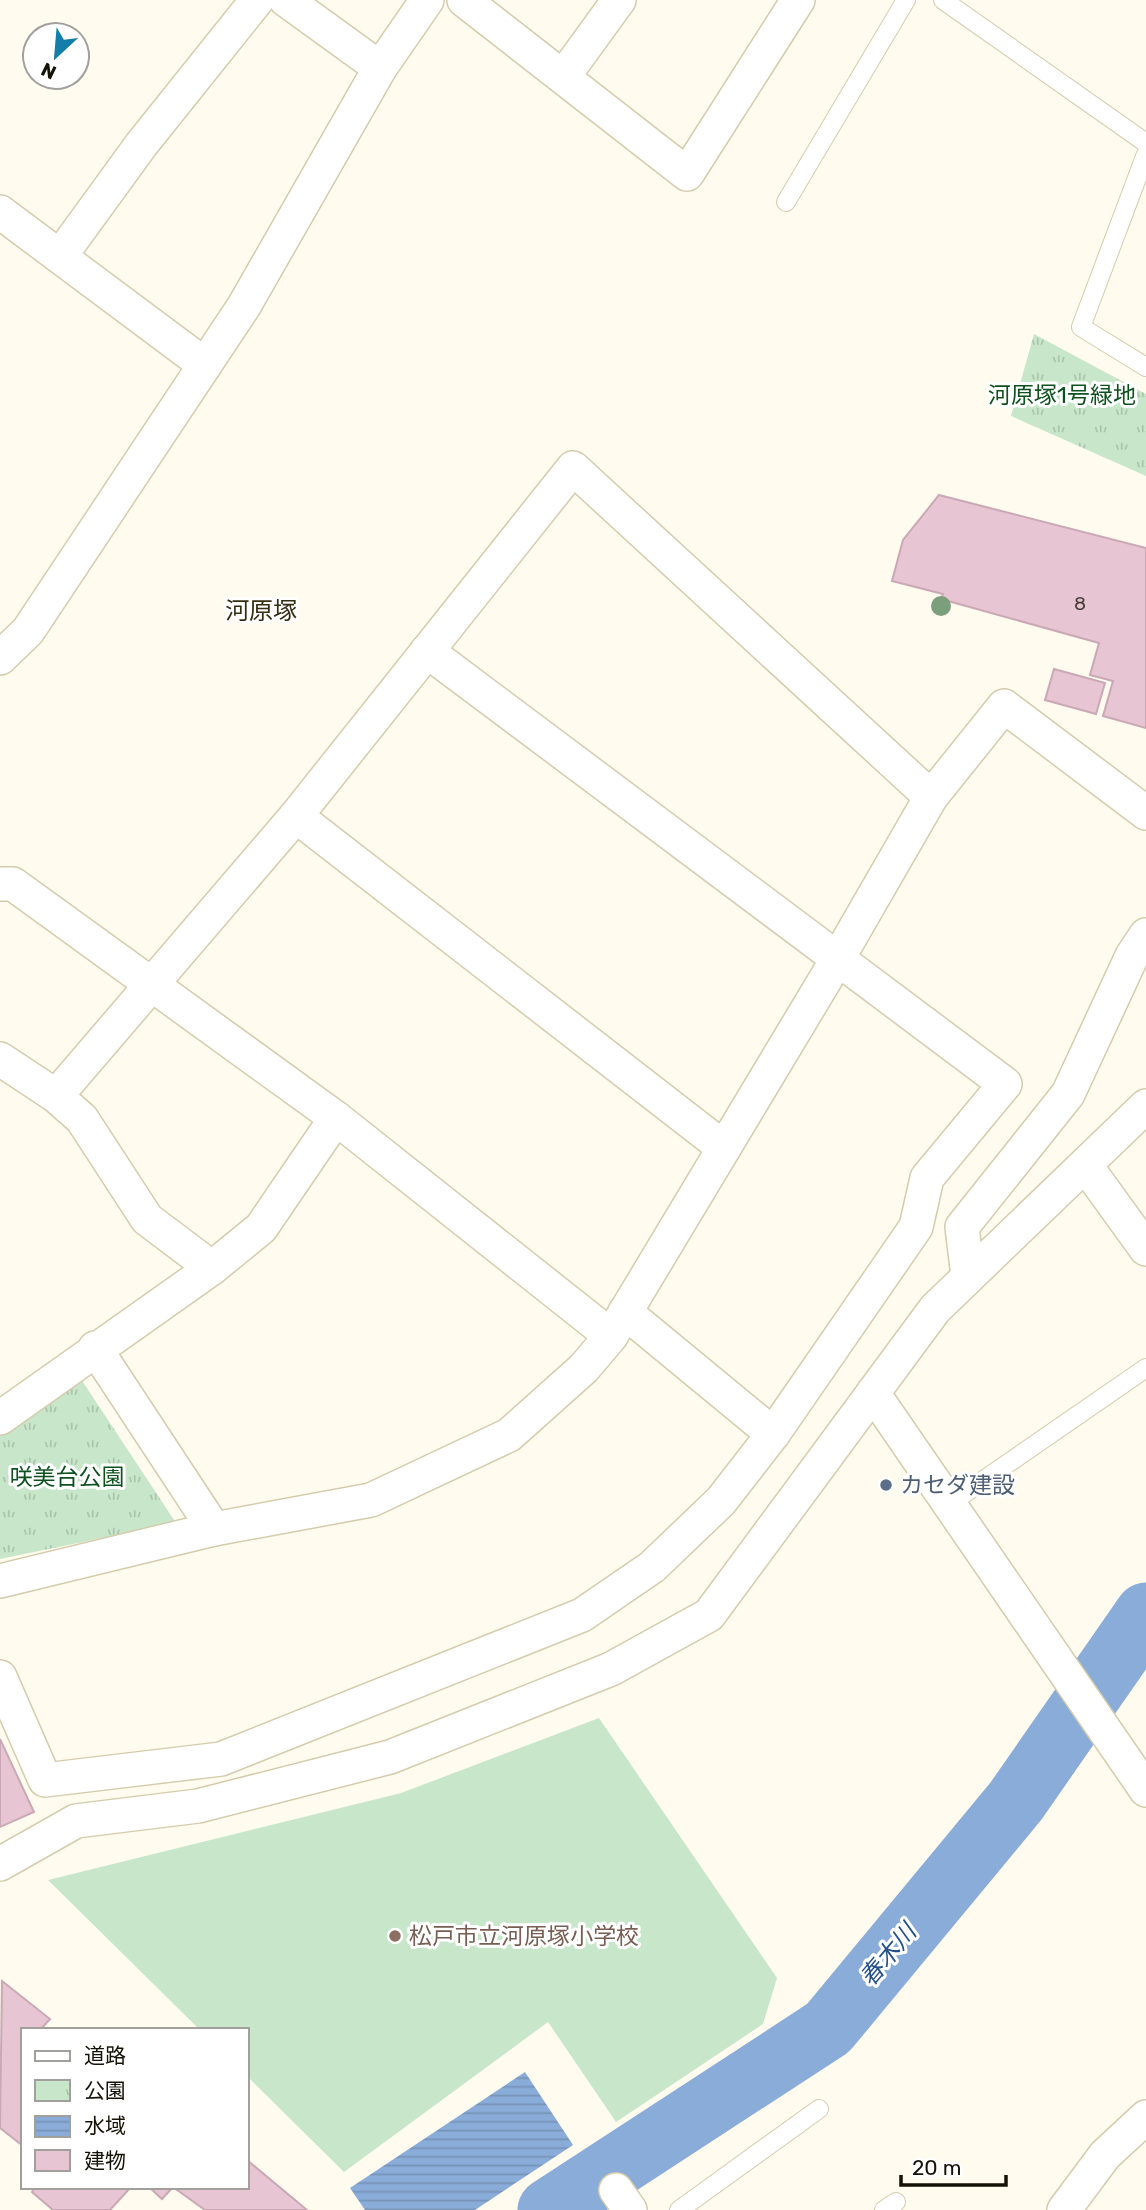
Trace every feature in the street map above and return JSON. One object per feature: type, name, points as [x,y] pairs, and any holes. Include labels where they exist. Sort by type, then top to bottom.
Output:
[{"type":"street","points":[[61,255],[141,145],[257,0]]},
{"type":"street","points":[[286,0],[380,68]]},
{"type":"street","points":[[0,658],[28,631],[244,306],[380,68],[427,0]]},
{"type":"street","points":[[464,0],[687,174],[798,0]]},
{"type":"street","points":[[563,77],[618,0]]},
{"type":"street","points":[[0,212],[205,365]]},
{"type":"street","points":[[56,1096],[296,816],[573,468],[931,797]]},
{"type":"street","points":[[0,1677],[45,1780],[221,1759],[582,1615],[653,1567],[721,1501],[773,1434],[916,1227],[927,1178],[1005,1084],[427,651]]},
{"type":"street","points":[[0,1581],[214,1529],[371,1500],[509,1435],[583,1368],[618,1324],[837,960],[931,797],[1004,706],[1146,813]]},
{"type":"street","points":[[296,816],[724,1148]]},
{"type":"street","points":[[0,884],[13,884],[773,1434]]},
{"type":"street","points":[[968,1276],[962,1227],[1068,1094],[1132,956],[1146,935]]},
{"type":"street","points":[[0,1059],[56,1096],[82,1119],[147,1219],[212,1268]]},
{"type":"street","points":[[0,1864],[76,1821],[198,1806],[390,1757],[611,1670],[709,1615],[935,1309],[1146,1106]]},
{"type":"street","points":[[0,1418],[95,1348],[212,1268],[261,1228],[336,1118]]},
{"type":"street","points":[[1086,1166],[1146,1249]]},
{"type":"street","points":[[95,1348],[214,1529]]},
{"type":"street","points":[[873,1393],[1098,1724],[1146,1790]]},
{"type":"street","points":[[1064,2210],[1105,2154],[1146,2117]]},
{"type":"lane","points":[[786,202],[906,0]]},
{"type":"lane","points":[[943,0],[1146,143]]},
{"type":"lane","points":[[1146,155],[1081,327],[1146,367]]},
{"type":"lane","points":[[949,1504],[1146,1368]]},
{"type":"lane","points":[[679,2210],[819,2109]]},
{"type":"green space","name":"河原塚1号緑地","points":[[1034,334],[1146,394],[1146,476],[1011,416]]},
{"type":"green space","name":"咲美台公園","points":[[75,1370],[176,1523],[0,1559],[0,1428]]},
{"type":"green space","name":"松戸市立河原塚小学校","points":[[599,1718],[777,1978],[763,2024],[616,2122],[548,2022],[344,2172],[248,2077],[248,2028],[198,2028],[48,1880],[401,1793]]},
{"type":"water","points":[[525,2072],[573,2145],[475,2210],[365,2210],[350,2188]]},
{"type":"building","points":[[939,495],[1146,548],[1146,728],[1103,716],[1113,681],[1090,675],[1099,643],[941,599],[943,594],[892,581],[903,540]]},
{"type":"building","points":[[1054,669],[1105,683],[1096,714],[1045,700]]},
{"type":"building","points":[[0,1739],[34,1812],[0,1827]]},
{"type":"building","points":[[2,1981],[50,2019],[42,2028],[21,2028],[21,2144],[0,2128]]},
{"type":"building","points":[[248,2161],[307,2210],[205,2210],[176,2189],[248,2189]]},
{"type":"building","points":[[34,2189],[129,2189],[110,2210],[53,2210],[32,2192]]},
{"type":"building","points":[[151,2189],[171,2189],[162,2199]]},
{"type":"waterway","name":"春木川","points":[[549,2210],[828,2028],[1016,1801],[1146,1614]]},
{"type":"place","name":"カセダ建設","points":[[886,1485]]},
{"type":"place","name":"松戸市立河原塚小学校","points":[[395,1936]]},
{"type":"district","name":"河原塚","points":[[261,611]]}]
